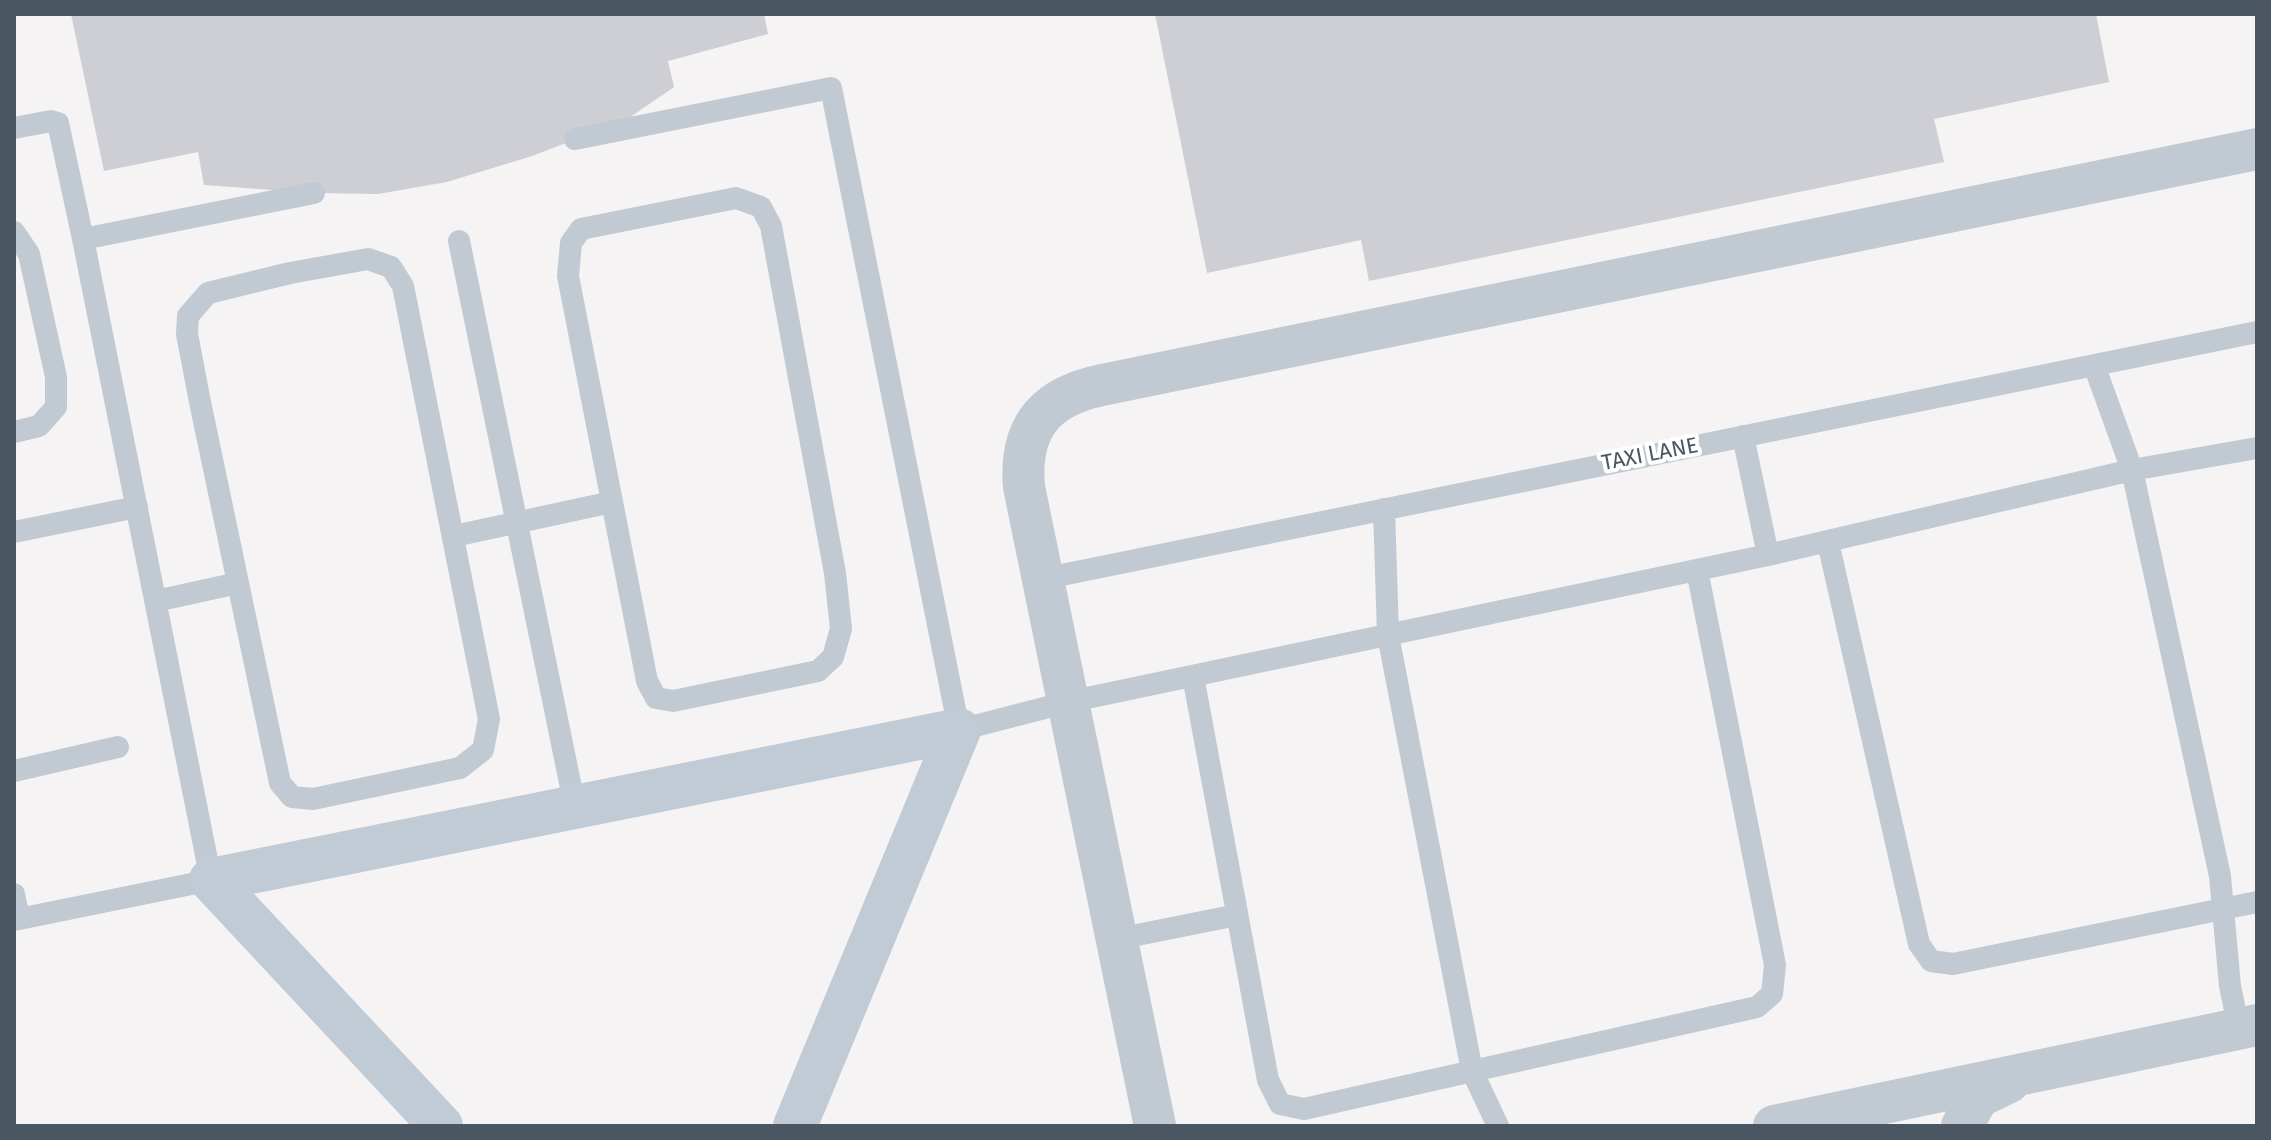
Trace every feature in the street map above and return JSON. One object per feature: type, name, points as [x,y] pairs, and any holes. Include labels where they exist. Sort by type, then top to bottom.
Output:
[{"type":"street","points":[[1155,1126],[1024,487],[1022,463],[1027,439],[1039,418],[1056,401],[1078,390],[2257,149]]},
{"type":"street","points":[[211,880],[959,730]]},
{"type":"street","points":[[795,1126],[959,730]]},
{"type":"street","points":[[211,880],[441,1126]]},
{"type":"street","points":[[1774,1126],[2248,1027]]},
{"type":"street","points":[[1962,1126],[1978,1097],[2025,1074]]},
{"type":"lane","points":[[575,139],[831,88],[959,730],[1068,702],[1828,542],[2132,470],[2257,448]]},
{"type":"lane","points":[[14,128],[51,121],[58,123],[211,880],[17,919],[14,894]]},
{"type":"lane","points":[[83,239],[314,193]]},
{"type":"lane","points":[[736,198],[761,207],[771,226],[835,573],[841,629],[833,657],[818,671],[673,701],[656,698],[647,681],[612,502],[568,276],[571,243],[581,229],[736,198]]},
{"type":"lane","points":[[14,232],[29,254],[56,377],[56,407],[39,426],[14,432]]},
{"type":"lane","points":[[459,241],[575,807]]},
{"type":"lane","points":[[368,259],[391,267],[403,286],[489,719],[483,750],[460,768],[313,799],[292,797],[280,783],[238,583],[189,348],[188,316],[208,293],[290,273],[368,259]]},
{"type":"lane","name":"TAXI LANE","points":[[1042,579],[2257,332]]},
{"type":"lane","points":[[2094,365],[2132,470],[2220,876],[2230,986],[2248,1027]]},
{"type":"lane","points":[[1743,436],[1768,555]]},
{"type":"lane","points":[[454,536],[612,502]]},
{"type":"lane","points":[[14,532],[137,507]]},
{"type":"lane","points":[[1384,509],[1388,635],[1472,1071],[1498,1126]]},
{"type":"lane","points":[[1828,542],[1919,944],[1931,961],[1953,964],[2257,902]]},
{"type":"lane","points":[[1193,676],[1268,1080],[1280,1104],[1304,1109],[1757,1007],[1772,994],[1775,965],[1697,570]]},
{"type":"lane","points":[[156,601],[238,583]]},
{"type":"lane","points":[[14,771],[118,747]]},
{"type":"lane","points":[[1117,939],[1237,915]]},
{"type":"building","points":[[71,14],[764,14],[768,34],[668,61],[674,87],[626,120],[532,156],[447,182],[378,194],[314,193],[204,185],[198,152],[104,171]]},
{"type":"building","points":[[1155,14],[2096,14],[2109,82],[1934,119],[1944,162],[1369,281],[1361,240],[1207,273]]}]
